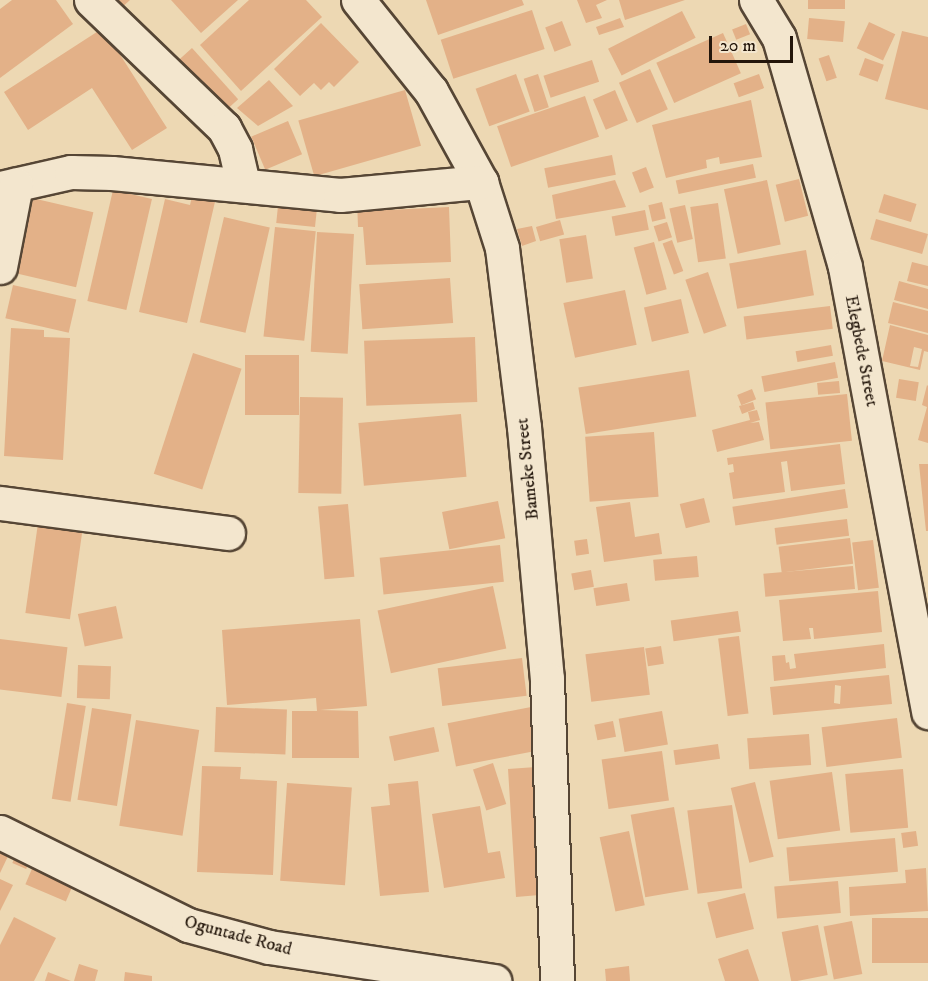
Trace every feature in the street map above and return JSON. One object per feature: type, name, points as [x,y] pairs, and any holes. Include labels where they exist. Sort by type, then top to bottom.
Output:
[{"type":"street","points":[[91,0],[224,128],[235,149],[243,185]]},
{"type":"street","name":"Elegbede Street","points":[[756,0],[779,38],[845,267],[928,712]]},
{"type":"street","name":"Bameke Street","points":[[366,2],[431,91],[481,182],[502,248],[524,428],[548,680],[557,981]]},
{"type":"street","points":[[0,267],[8,187],[71,172],[112,173],[340,195],[481,182]]},
{"type":"street","points":[[0,503],[228,533]]},
{"type":"street","name":"Oguntade Road","points":[[0,832],[188,925],[269,947],[494,981]]},
{"type":"building","points":[[12,0],[56,0],[73,24],[0,78],[0,9]]},
{"type":"building","points":[[110,0],[130,0],[119,10]]},
{"type":"building","points":[[171,0],[238,0],[201,33]]},
{"type":"building","points":[[249,0],[306,0],[322,17],[241,91],[200,45]]},
{"type":"building","points":[[426,0],[522,0],[524,5],[438,35]]},
{"type":"building","points":[[577,0],[607,0],[596,5],[602,18],[586,23]]},
{"type":"building","points":[[619,0],[685,0],[625,20]]},
{"type":"building","points":[[808,0],[845,0],[845,9],[808,9]]},
{"type":"building","points":[[532,10],[545,49],[453,79],[441,40]]},
{"type":"building","points":[[682,11],[696,38],[622,75],[608,49]]},
{"type":"building","points":[[620,18],[624,27],[599,35],[596,27]]},
{"type":"building","points":[[809,18],[845,21],[843,42],[807,39]]},
{"type":"building","points":[[562,21],[571,45],[555,52],[545,27]]},
{"type":"building","points":[[869,22],[895,34],[883,61],[857,48]]},
{"type":"building","points":[[321,23],[359,62],[334,87],[329,82],[321,90],[314,83],[300,96],[274,69]]},
{"type":"building","points":[[746,24],[750,34],[736,40],[732,30]]},
{"type":"building","points":[[103,28],[167,128],[132,150],[92,88],[28,130],[4,92]]},
{"type":"building","points":[[902,31],[928,37],[928,110],[885,99]]},
{"type":"building","points":[[723,33],[741,73],[674,103],[656,63]]},
{"type":"building","points":[[192,48],[238,99],[224,112],[178,61]]},
{"type":"building","points":[[829,55],[837,78],[826,81],[819,59]]},
{"type":"building","points":[[865,58],[884,65],[878,82],[859,75]]},
{"type":"building","points":[[592,60],[599,82],[551,98],[543,76]]},
{"type":"building","points":[[650,69],[668,109],[637,123],[619,83]]},
{"type":"building","points":[[516,74],[530,112],[489,126],[476,89]]},
{"type":"building","points":[[538,74],[549,107],[535,112],[524,79]]},
{"type":"building","points":[[759,74],[764,88],[739,97],[734,83]]},
{"type":"building","points":[[269,80],[293,106],[258,126],[237,108]]},
{"type":"building","points":[[405,90],[421,146],[314,176],[298,121]]},
{"type":"building","points":[[615,90],[628,120],[606,130],[593,99]]},
{"type":"building","points":[[585,96],[599,137],[511,167],[497,126]]},
{"type":"building","points":[[751,100],[762,157],[720,164],[719,157],[706,160],[707,168],[666,178],[652,125]]},
{"type":"building","points":[[288,121],[302,154],[265,170],[251,137]]},
{"type":"building","points":[[612,155],[616,175],[548,188],[544,168]]},
{"type":"building","points":[[753,164],[756,178],[679,194],[676,180]]},
{"type":"building","points":[[646,167],[654,188],[640,193],[632,172]]},
{"type":"building","points":[[799,179],[808,216],[785,222],[776,185]]},
{"type":"building","points":[[615,180],[626,207],[556,219],[552,195]]},
{"type":"building","points":[[767,180],[781,245],[738,254],[724,189]]},
{"type":"building","points":[[194,188],[217,193],[187,323],[139,312],[165,199],[190,205]]},
{"type":"building","points":[[113,190],[152,199],[126,310],[87,301]]},
{"type":"building","points":[[884,194],[917,204],[911,222],[878,212]]},
{"type":"building","points":[[32,198],[93,212],[76,287],[15,273]]},
{"type":"building","points":[[388,199],[388,210],[449,207],[451,262],[366,265],[363,227],[358,227],[357,200]]},
{"type":"building","points":[[662,202],[666,219],[652,222],[648,205]]},
{"type":"building","points":[[718,203],[726,258],[698,262],[690,207]]},
{"type":"building","points":[[685,205],[693,239],[677,243],[669,209]]},
{"type":"building","points":[[278,206],[317,210],[315,227],[276,223]]},
{"type":"building","points":[[645,210],[649,230],[615,236],[612,216]]},
{"type":"building","points":[[224,217],[270,228],[246,333],[200,322]]},
{"type":"building","points":[[876,219],[928,234],[922,254],[870,239]]},
{"type":"building","points":[[560,220],[564,234],[540,241],[536,227]]},
{"type":"building","points":[[667,222],[672,237],[659,242],[654,226]]},
{"type":"building","points":[[532,226],[536,241],[522,246],[517,229]]},
{"type":"building","points":[[275,227],[316,231],[304,341],[264,336]]},
{"type":"building","points":[[317,232],[354,234],[348,354],[311,352]]},
{"type":"building","points":[[586,235],[593,278],[566,283],[559,239]]},
{"type":"building","points":[[672,240],[683,271],[674,274],[663,243]]},
{"type":"building","points":[[654,242],[667,289],[646,295],[634,247]]},
{"type":"building","points":[[806,250],[814,295],[737,309],[729,264]]},
{"type":"building","points":[[912,262],[928,266],[928,286],[907,281]]},
{"type":"building","points":[[708,272],[727,326],[704,334],[685,280]]},
{"type":"building","points":[[450,278],[453,323],[362,329],[359,284]]},
{"type":"building","points":[[899,281],[928,289],[928,309],[894,300]]},
{"type":"building","points":[[13,285],[76,300],[69,333],[5,318]]},
{"type":"building","points":[[625,290],[637,345],[575,358],[563,303]]},
{"type":"building","points":[[681,299],[689,333],[652,342],[644,308]]},
{"type":"building","points":[[893,302],[928,311],[928,333],[888,323]]},
{"type":"building","points":[[830,306],[833,329],[746,339],[744,317]]},
{"type":"building","points":[[890,325],[928,335],[928,352],[924,351],[920,370],[882,361]],"holes":[[[914,347],[922,349],[918,367],[910,366]]]},
{"type":"building","points":[[11,328],[44,330],[44,337],[70,338],[63,460],[4,456]]},
{"type":"building","points":[[475,337],[477,402],[366,406],[364,341]]},
{"type":"building","points":[[831,345],[833,356],[797,362],[796,351]]},
{"type":"building","points":[[193,353],[242,369],[202,490],[154,474]]},
{"type":"building","points":[[245,355],[299,355],[299,415],[245,415]]},
{"type":"building","points":[[835,362],[838,378],[764,392],[761,376]]},
{"type":"building","points":[[689,370],[696,416],[586,434],[578,388]]},
{"type":"building","points":[[899,379],[919,382],[916,401],[896,398]]},
{"type":"building","points":[[839,381],[840,393],[818,395],[817,383]]},
{"type":"building","points":[[927,385],[928,443],[918,440],[927,407],[922,405]]},
{"type":"building","points":[[752,389],[756,399],[741,405],[737,395]]},
{"type":"building","points":[[847,394],[852,441],[770,449],[765,403]]},
{"type":"building","points":[[300,397],[343,398],[341,494],[298,493]]},
{"type":"building","points":[[753,402],[755,409],[742,414],[739,406]]},
{"type":"building","points":[[757,410],[760,420],[750,423],[759,422],[764,440],[717,452],[712,430],[750,420],[748,412]]},
{"type":"building","points":[[461,414],[466,477],[364,486],[358,423]]},
{"type":"building","points":[[654,432],[659,497],[590,502],[585,437]]},
{"type":"building","points":[[840,444],[845,484],[791,491],[787,461],[781,462],[785,492],[733,499],[729,473],[734,472],[733,464],[728,465],[727,458]]},
{"type":"building","points":[[919,464],[928,464],[928,531],[926,531]]},
{"type":"building","points":[[845,489],[848,508],[735,526],[732,507]]},
{"type":"building","points":[[704,498],[710,522],[686,528],[680,504]]},
{"type":"building","points":[[498,501],[505,538],[449,549],[442,512]]},
{"type":"building","points":[[630,502],[635,537],[659,533],[662,554],[604,562],[596,507]]},
{"type":"building","points":[[348,504],[354,577],[324,579],[318,507]]},
{"type":"building","points":[[39,516],[84,522],[70,619],[25,613]]},
{"type":"building","points":[[847,519],[849,536],[777,545],[775,528]]},
{"type":"building","points":[[850,538],[853,564],[782,573],[779,547]]},
{"type":"building","points":[[587,539],[589,554],[576,556],[574,541]]},
{"type":"building","points":[[873,540],[879,588],[858,590],[852,543]]},
{"type":"building","points":[[500,545],[504,582],[384,594],[380,558]]},
{"type":"building","points":[[697,556],[699,577],[655,581],[653,560]]},
{"type":"building","points":[[853,566],[855,589],[765,597],[763,574]]},
{"type":"building","points":[[591,570],[594,587],[574,590],[571,573]]},
{"type":"building","points":[[627,583],[630,601],[596,606],[593,588]]},
{"type":"building","points":[[493,586],[506,649],[391,673],[378,611]]},
{"type":"building","points":[[878,591],[882,632],[814,639],[813,628],[809,628],[811,639],[783,641],[779,600]]},
{"type":"building","points":[[116,606],[123,638],[85,646],[78,614]]},
{"type":"building","points":[[738,611],[741,632],[674,641],[671,620]]},
{"type":"building","points":[[360,619],[367,706],[320,710],[358,711],[359,758],[292,758],[292,711],[317,711],[316,698],[227,705],[222,630]]},
{"type":"building","points":[[739,636],[749,713],[728,716],[718,639]]},
{"type":"building","points":[[0,639],[67,647],[61,697],[0,689]]},
{"type":"building","points":[[884,644],[886,668],[774,681],[772,656],[785,655],[790,669],[796,668],[794,654]]},
{"type":"building","points":[[661,646],[664,664],[648,666],[645,649]]},
{"type":"building","points":[[644,647],[650,695],[591,702],[585,654]]},
{"type":"building","points":[[522,658],[527,696],[442,706],[438,668]]},
{"type":"building","points":[[78,665],[111,666],[110,699],[77,698]]},
{"type":"building","points":[[889,675],[892,704],[773,715],[770,687]],"holes":[[[835,685],[841,686],[840,704],[834,703]]]},
{"type":"building","points":[[67,703],[86,706],[71,802],[52,799]]},
{"type":"building","points":[[216,707],[287,709],[285,754],[214,752]]},
{"type":"building","points":[[531,707],[539,750],[456,766],[448,723]]},
{"type":"building","points":[[92,708],[132,714],[117,806],[77,800]]},
{"type":"building","points":[[662,711],[668,744],[625,752],[619,719]]},
{"type":"building","points":[[897,718],[902,758],[826,767],[822,727]]},
{"type":"building","points":[[136,720],[199,730],[182,836],[119,826]]},
{"type":"building","points":[[613,721],[616,737],[597,740],[594,725]]},
{"type":"building","points":[[434,727],[439,751],[394,761],[389,737]]},
{"type":"building","points":[[809,734],[811,765],[749,769],[747,738]]},
{"type":"building","points":[[718,744],[720,759],[676,765],[673,750]]},
{"type":"building","points":[[662,751],[669,801],[609,809],[602,759]]},
{"type":"building","points":[[493,763],[506,804],[486,810],[473,769]]},
{"type":"building","points":[[202,766],[241,767],[240,779],[277,781],[273,875],[197,872]]},
{"type":"building","points":[[536,767],[551,894],[516,897],[508,769]]},
{"type":"building","points":[[903,769],[908,828],[850,833],[845,774]]},
{"type":"building","points":[[832,772],[840,830],[778,839],[770,781]]},
{"type":"building","points":[[418,781],[429,892],[380,896],[371,807],[390,805],[388,784]]},
{"type":"building","points":[[755,782],[774,857],[749,863],[731,788]]},
{"type":"building","points":[[287,783],[352,788],[345,885],[280,881]]},
{"type":"building","points":[[732,805],[742,888],[698,894],[687,810]]},
{"type":"building","points":[[480,806],[488,853],[500,851],[505,878],[444,888],[432,814]]},
{"type":"building","points":[[674,807],[689,890],[645,897],[631,815]]},
{"type":"building","points":[[629,831],[645,905],[615,912],[600,837]]},
{"type":"building","points":[[916,831],[918,846],[903,848],[901,833]]},
{"type":"building","points":[[895,838],[898,872],[789,881],[786,847]]},
{"type":"building","points":[[0,847],[10,852],[0,873]]},
{"type":"building","points":[[17,852],[31,858],[26,869],[12,863]]},
{"type":"building","points":[[34,864],[75,881],[66,901],[25,884]]},
{"type":"building","points":[[926,868],[928,911],[850,916],[849,887],[906,883],[905,870]]},
{"type":"building","points":[[0,879],[13,885],[0,911]]},
{"type":"building","points":[[838,881],[841,913],[777,918],[774,887]]},
{"type":"building","points":[[745,893],[754,929],[716,938],[707,902]]},
{"type":"building","points":[[14,917],[56,938],[34,981],[0,981],[0,945]]},
{"type":"building","points":[[872,918],[928,918],[928,963],[872,963]]},
{"type":"building","points":[[852,921],[862,974],[834,980],[824,927]]},
{"type":"building","points":[[818,925],[828,975],[791,981],[782,932]]},
{"type":"building","points":[[748,949],[759,981],[725,981],[718,959]]},
{"type":"building","points":[[79,964],[98,970],[95,981],[74,981]]},
{"type":"building","points":[[629,966],[630,981],[606,981],[605,969]]},
{"type":"building","points":[[48,972],[71,981],[45,981]]},
{"type":"building","points":[[125,972],[152,976],[152,981],[124,981]]}]
